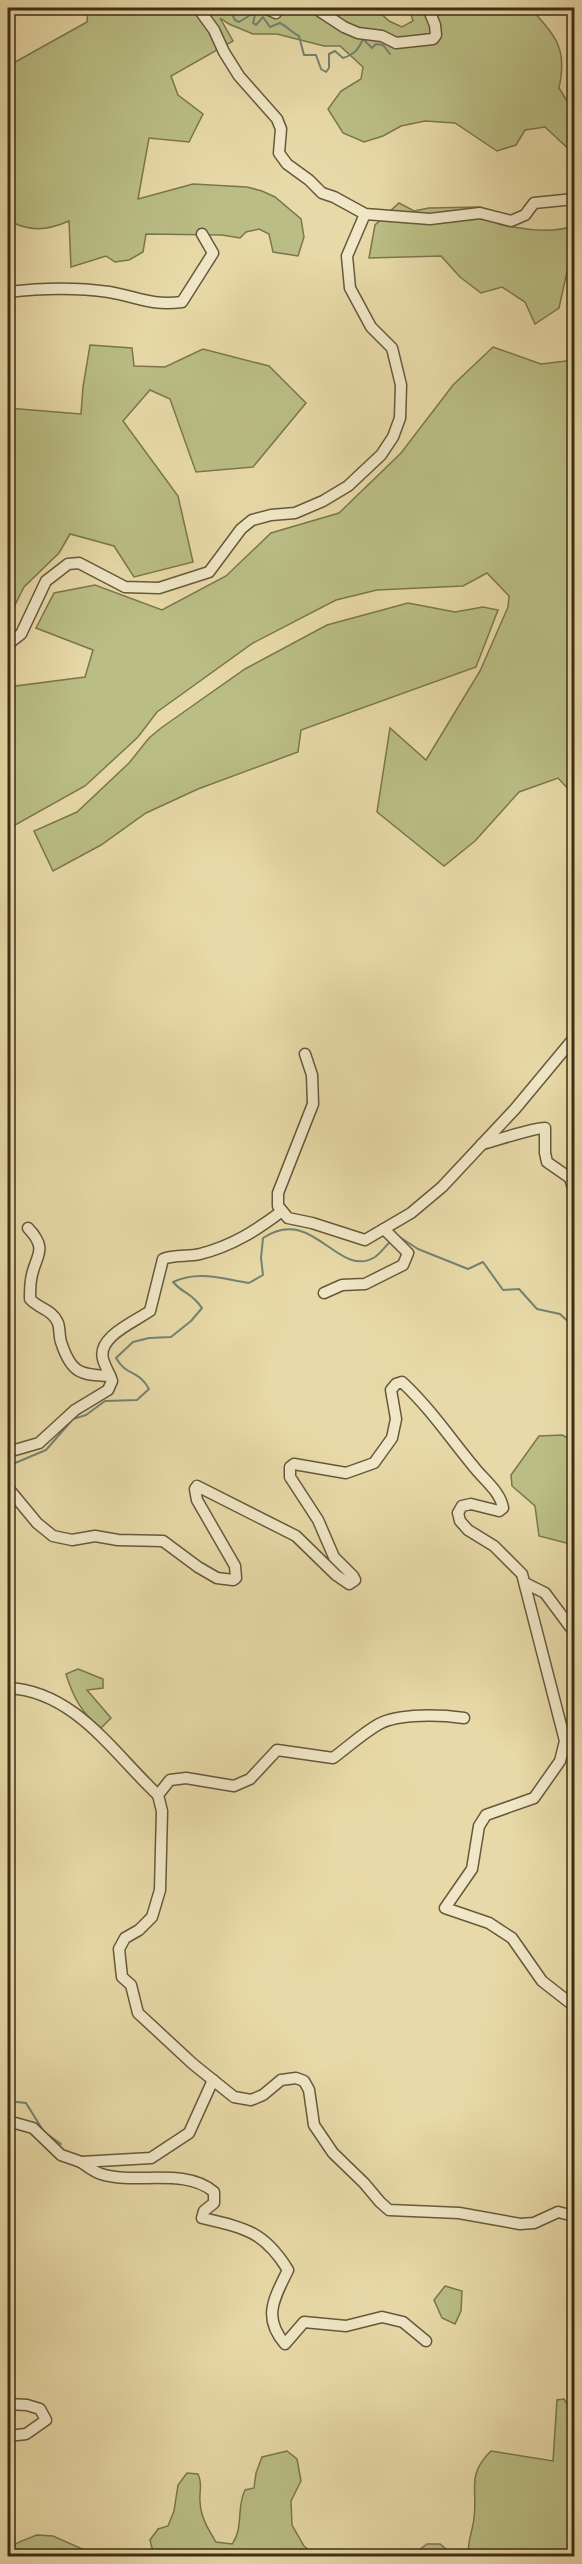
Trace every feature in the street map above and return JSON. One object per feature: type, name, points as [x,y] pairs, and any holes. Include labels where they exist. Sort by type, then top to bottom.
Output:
[{"type":"street","points":[[198,8],[214,30],[239,76],[278,119],[281,129],[279,153],[287,164],[322,193],[364,214],[430,219],[480,213],[511,221],[525,215],[534,203],[574,199]]},
{"type":"street","points":[[265,8],[276,13],[279,8]]},
{"type":"street","points":[[315,8],[344,27],[358,33],[382,36],[401,44],[433,39],[436,35],[435,25],[428,8]]},
{"type":"street","points":[[570,8],[574,13]]},
{"type":"street","points":[[8,644],[21,634],[46,581],[68,564],[79,563],[125,587],[159,588],[190,579],[209,572],[241,529],[252,520],[271,515],[295,513],[323,501],[348,486],[381,455],[393,437],[400,418],[400,386],[392,348],[371,327],[350,288],[347,256],[364,214]]},
{"type":"street","points":[[8,292],[51,288],[110,292],[152,304],[182,302],[213,253],[202,234]]},
{"type":"street","points":[[305,1054],[312,1075],[313,1104],[278,1193],[278,1206],[288,1218],[365,1240],[411,1213],[434,1193],[482,1144],[574,1038]]},
{"type":"street","points":[[482,1144],[538,1127],[544,1128],[545,1153],[548,1162],[570,1178],[574,1191]]},
{"type":"street","points":[[8,1452],[39,1443],[75,1410],[108,1390],[112,1381],[103,1359],[104,1345],[110,1337],[150,1311],[163,1259],[170,1256],[197,1255],[226,1246],[256,1231],[282,1211]]},
{"type":"street","points":[[28,1228],[38,1238],[39,1251],[31,1278],[30,1299],[35,1305],[48,1309],[57,1323],[61,1342],[75,1368],[84,1375],[110,1376]]},
{"type":"street","points":[[324,1293],[342,1285],[365,1284],[403,1265],[408,1253],[384,1229]]},
{"type":"street","points":[[8,1488],[37,1523],[53,1536],[72,1540],[95,1536],[117,1540],[163,1541],[217,1578],[233,1580],[237,1578],[235,1566],[196,1500],[197,1486],[296,1536],[336,1575],[349,1584],[355,1580],[353,1576],[334,1557],[318,1520],[290,1478],[290,1467],[294,1464],[346,1473],[374,1463],[392,1438],[396,1419],[391,1389],[402,1382],[425,1404],[501,1498],[503,1508],[499,1511],[471,1504],[462,1506],[458,1513],[460,1521],[468,1530],[494,1546],[522,1574],[565,1742],[560,1761],[534,1798],[486,1815],[479,1826],[472,1869],[445,1908],[489,1923],[512,1938],[542,1980],[574,2006]]},
{"type":"street","points":[[525,1583],[545,1593],[574,1632]]},
{"type":"street","points":[[8,1688],[42,1696],[91,1725],[158,1795],[162,1811],[160,1890],[152,1917],[139,1930],[125,1938],[119,1949],[123,1977],[131,1985],[138,2013],[234,2097],[251,2100],[263,2095],[281,2080],[296,2078],[304,2081],[309,2090],[314,2125],[333,2153],[389,2210],[459,2213],[519,2224],[534,2223],[558,2212],[574,2216]]},
{"type":"street","points":[[158,1795],[170,1780],[186,1778],[234,1786],[250,1779],[277,1750],[333,1758],[381,1723],[442,1715],[464,1718]]},
{"type":"street","points":[[81,2162],[151,2158],[169,2148],[189,2133],[213,2080]]},
{"type":"street","points":[[8,2121],[33,2128],[61,2155],[81,2162],[101,2174],[177,2179],[206,2185],[214,2192],[214,2203],[204,2211],[202,2218],[254,2233],[277,2253],[288,2270],[274,2300],[271,2318],[277,2334],[285,2344],[304,2322],[346,2326],[382,2317],[403,2322],[426,2341]]},
{"type":"street","points":[[8,2404],[27,2405],[40,2409],[46,2420],[26,2434],[8,2436]]},
{"type":"green space","points":[[88,8],[301,8],[309,14],[315,8],[375,8],[389,21],[402,27],[413,21],[409,8],[553,8],[534,12],[555,38],[561,55],[559,88],[574,112],[574,154],[545,127],[525,130],[516,145],[497,151],[455,123],[425,121],[401,126],[383,136],[364,142],[343,133],[328,109],[341,91],[361,79],[363,67],[340,46],[324,46],[277,34],[253,34],[220,18],[233,41],[171,76],[178,95],[203,114],[189,142],[149,138],[138,199],[193,184],[247,187],[262,191],[275,197],[301,219],[304,237],[298,256],[273,252],[269,234],[259,229],[246,232],[240,238],[222,235],[146,234],[143,252],[129,260],[115,262],[106,256],[71,267],[69,221],[53,227],[38,229],[23,227],[8,220],[8,66],[87,22]]},
{"type":"green space","points":[[399,203],[414,211],[429,208],[480,207],[494,212],[498,224],[526,229],[555,230],[574,226],[574,265],[568,267],[559,308],[535,324],[525,302],[502,287],[481,293],[460,277],[441,256],[369,258],[375,225]]},
{"type":"green space","points":[[90,345],[132,348],[134,366],[165,367],[203,349],[269,366],[306,403],[253,467],[196,472],[170,399],[150,390],[123,421],[178,496],[193,562],[134,577],[114,546],[70,534],[59,553],[24,587],[8,619],[8,408],[81,414]]},
{"type":"green space","points":[[493,347],[541,364],[574,360],[574,795],[558,778],[519,792],[475,841],[444,866],[377,812],[390,728],[426,760],[480,671],[508,607],[509,596],[487,573],[463,586],[377,590],[336,600],[253,643],[157,712],[138,737],[85,786],[8,829],[8,687],[85,677],[93,650],[36,628],[54,593],[95,585],[162,610],[226,576],[271,533],[339,513],[401,453],[453,385]]},
{"type":"green space","points":[[408,603],[455,612],[483,607],[498,610],[476,667],[301,730],[298,752],[198,789],[146,813],[101,845],[53,871],[34,831],[77,812],[129,763],[149,738],[161,728],[245,669],[327,625]]},
{"type":"green space","points":[[562,1435],[574,1441],[574,1545],[539,1536],[535,1506],[512,1486],[511,1475],[539,1436]]},
{"type":"green space","points":[[78,1669],[103,1679],[103,1688],[87,1690],[111,1718],[101,1728],[83,1711],[72,1690],[66,1674]]},
{"type":"green space","points":[[445,2286],[462,2291],[461,2311],[455,2324],[442,2318],[434,2300]]},
{"type":"green space","points":[[564,2399],[570,2409],[570,2480],[574,2497],[574,2556],[469,2556],[468,2547],[475,2508],[475,2483],[478,2468],[491,2451],[553,2461],[557,2400]]},
{"type":"green space","points":[[287,2451],[297,2459],[301,2481],[291,2501],[292,2525],[304,2546],[316,2556],[154,2556],[150,2540],[158,2529],[168,2526],[174,2511],[178,2485],[187,2473],[198,2474],[202,2513],[216,2542],[232,2544],[238,2531],[242,2497],[245,2490],[254,2488],[256,2473],[262,2457]]},
{"type":"green space","points":[[37,2535],[53,2536],[98,2556],[8,2556],[14,2545]]},
{"type":"green space","points":[[427,2544],[440,2544],[454,2556],[411,2556]]},
{"type":"waterway","points":[[229,8],[235,20],[239,22],[252,14],[255,15],[253,23],[256,25],[263,17],[270,27],[280,23],[299,36],[304,55],[316,55],[321,69],[326,72],[329,68],[329,54],[335,51],[343,58],[356,51],[363,39],[372,48],[376,44],[383,45],[390,54]]},
{"type":"waterway","points":[[8,1466],[46,1450],[73,1419],[86,1415],[105,1401],[137,1400],[149,1389],[141,1378],[124,1368],[116,1358],[133,1342],[149,1338],[171,1337],[191,1321],[202,1308],[173,1282],[183,1278],[201,1276],[249,1283],[263,1275],[261,1258],[263,1238],[281,1230],[296,1230],[311,1235],[349,1259],[362,1261],[375,1257],[392,1240]]},
{"type":"waterway","points":[[398,1236],[418,1249],[468,1269],[483,1262],[503,1290],[519,1289],[537,1309],[560,1314],[574,1327]]},
{"type":"waterway","points":[[8,1508],[10,1513],[8,1517]]},
{"type":"waterway","points":[[8,2101],[26,2103],[44,2132],[61,2144]]}]
